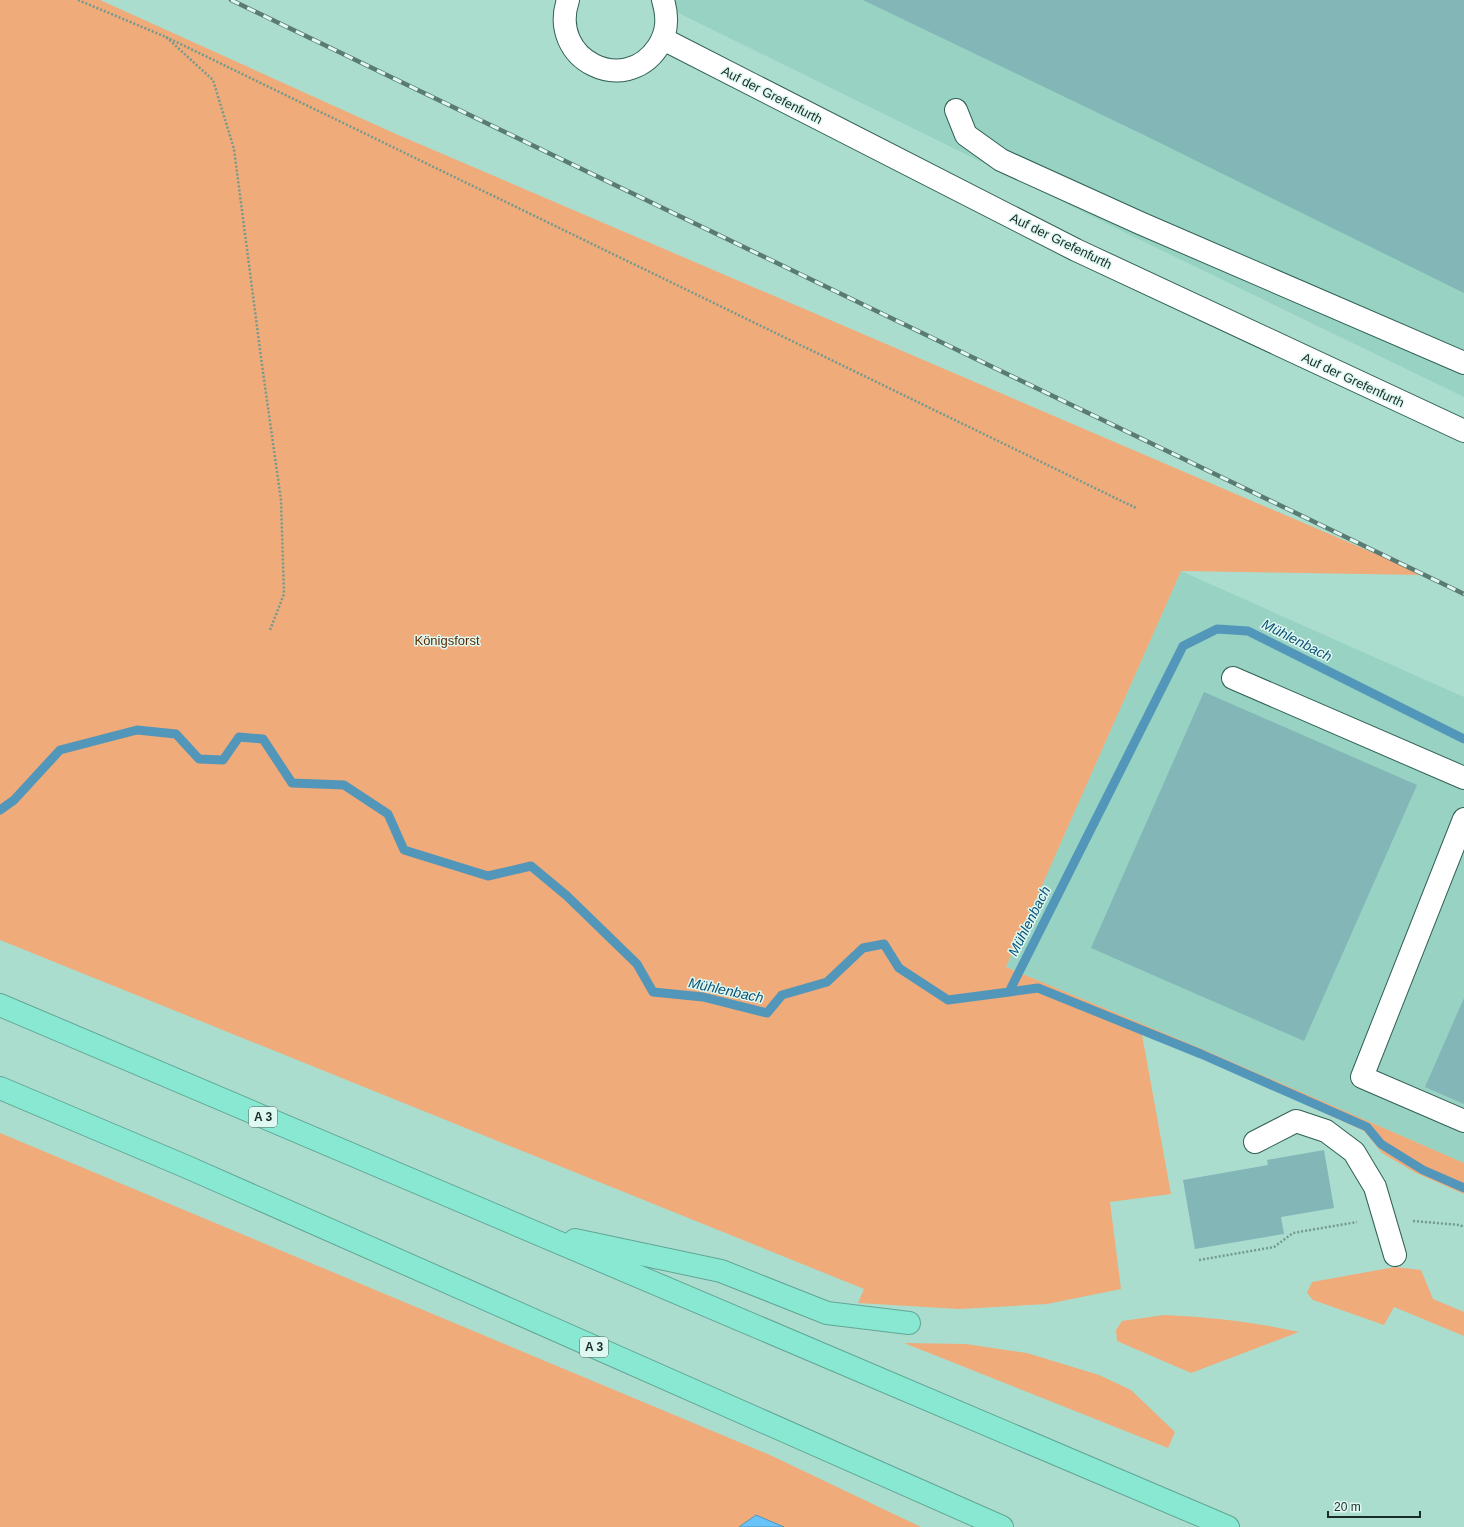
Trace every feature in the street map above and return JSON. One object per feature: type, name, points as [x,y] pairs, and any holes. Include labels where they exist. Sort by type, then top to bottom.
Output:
[{"type":"highway","name":"A 3","points":[[0,1005],[1228,1527]]},
{"type":"highway","name":"A 3","points":[[0,1088],[187,1167],[1002,1527]]},
{"type":"highway","points":[[525,1229],[721,1271],[827,1313],[910,1324]]},
{"type":"street","points":[[568,0],[565,10],[565,27],[570,42],[580,56],[593,65],[609,70],[626,70],[641,64],[654,53],[663,39],[667,25],[666,10],[663,0]]},
{"type":"street","name":"Auf der Grefenfurth","points":[[663,39],[1076,250],[1464,432]]},
{"type":"street","points":[[956,110],[966,135],[1002,160],[1140,223],[1464,363]]},
{"type":"street","points":[[1234,678],[1464,778]]},
{"type":"street","points":[[1464,819],[1362,1076],[1464,1121]]},
{"type":"street","points":[[1255,1142],[1296,1121],[1326,1131],[1354,1152],[1375,1187],[1396,1255]]},
{"type":"path","points":[[78,0],[166,37],[1136,508]]},
{"type":"path","points":[[166,37],[213,80],[234,149],[281,500],[284,594],[270,630]]},
{"type":"path","points":[[1200,1260],[1274,1247],[1293,1233],[1372,1219],[1384,1218],[1460,1225],[1464,1227]]},
{"type":"shaded area","points":[[652,0],[1464,0],[1464,397],[1130,235]]},
{"type":"shaded area","points":[[1181,571],[1464,697],[1464,1163],[1202,1049],[1006,967]]},
{"type":"green space","name":"Königsforst","points":[[0,0],[100,0],[396,134],[1425,575],[1181,571],[1006,967],[1202,1049],[1464,1163],[1464,1194],[1416,1173],[1382,1153],[1364,1131],[1141,1029],[1171,1194],[1110,1202],[1121,1289],[1047,1304],[959,1309],[858,1303],[864,1289],[0,940]]},
{"type":"green space","points":[[0,1133],[770,1455],[921,1527],[0,1527]]},
{"type":"green space","points":[[1395,1267],[1421,1270],[1433,1299],[1464,1312],[1464,1336],[1394,1307],[1384,1325],[1313,1300],[1307,1293],[1312,1282]]},
{"type":"green space","points":[[1164,1315],[1232,1320],[1299,1332],[1191,1373],[1117,1341],[1116,1330],[1122,1321]]},
{"type":"green space","points":[[904,1343],[966,1344],[1027,1353],[1099,1375],[1131,1390],[1175,1432],[1168,1448]]},
{"type":"water","points":[[756,1515],[784,1527],[739,1527]]},
{"type":"building","points":[[863,0],[1464,0],[1464,293],[1144,135]]},
{"type":"building","points":[[1204,692],[1417,785],[1304,1041],[1091,948]]},
{"type":"building","points":[[1464,998],[1464,1104],[1425,1087]]},
{"type":"building","points":[[1324,1150],[1334,1208],[1281,1217],[1284,1234],[1195,1249],[1183,1180],[1268,1165],[1267,1160]]},
{"type":"waterway","name":"Mühlenbach","points":[[0,810],[14,800],[60,750],[137,730],[176,734],[199,759],[223,760],[239,737],[263,739],[292,783],[344,785],[388,814],[404,850],[488,876],[531,866],[567,896],[637,964],[653,992],[703,997],[767,1013],[782,995],[827,982],[863,948],[884,944],[899,968],[948,1000],[1009,992],[1183,646],[1217,629],[1248,631],[1464,739]]},
{"type":"waterway","points":[[1009,992],[1038,988],[1201,1054],[1367,1127],[1381,1144],[1423,1170],[1464,1188]]},
{"type":"railway","points":[[231,0],[1464,594]]}]
